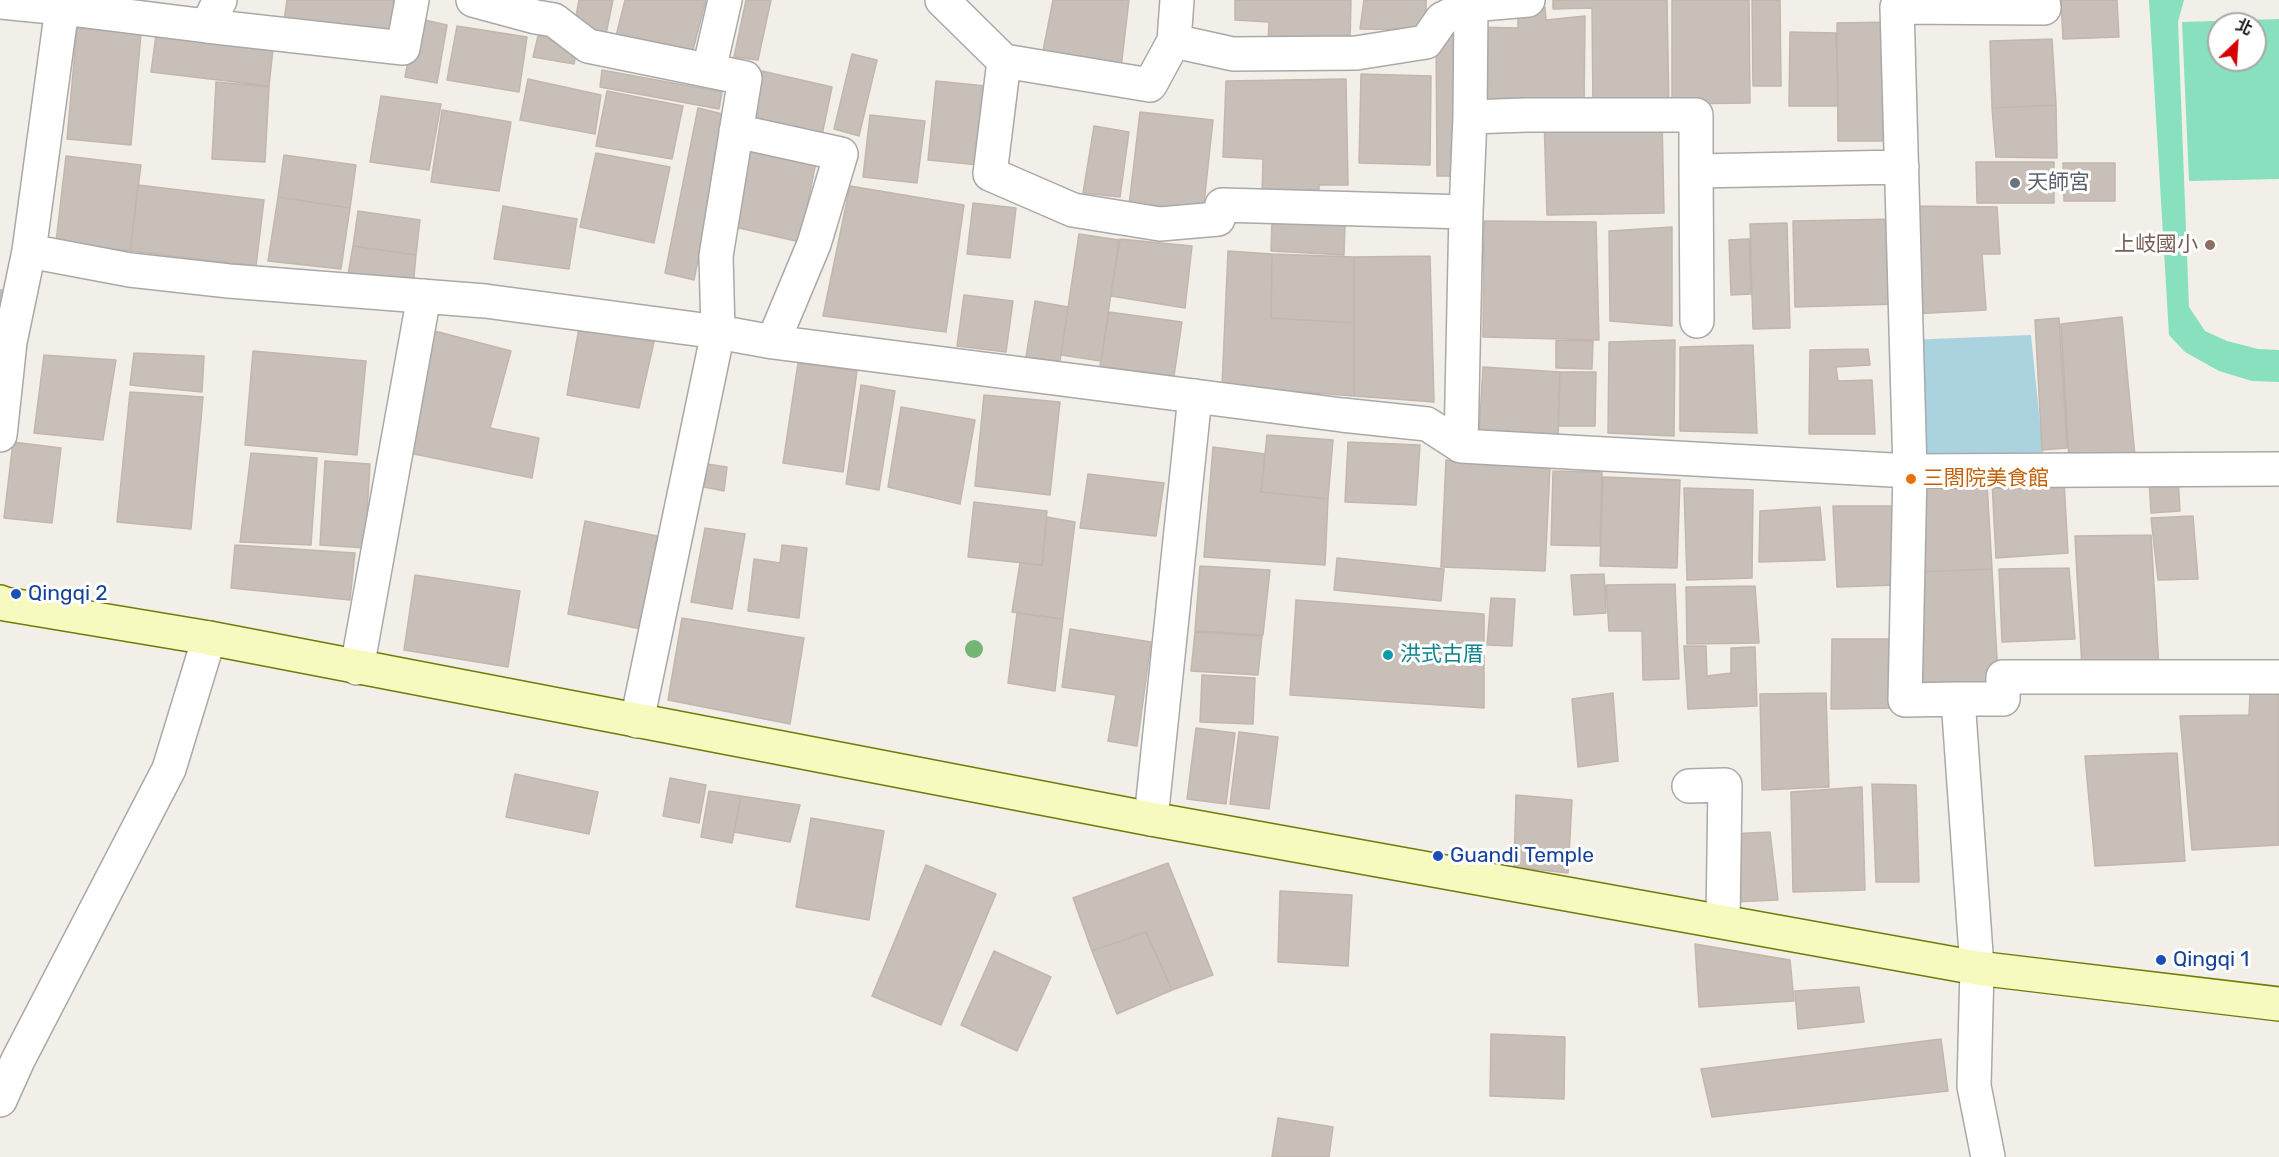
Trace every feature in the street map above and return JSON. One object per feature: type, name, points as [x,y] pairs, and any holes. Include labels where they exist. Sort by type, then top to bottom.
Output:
[{"type":"main road","points":[[0,602],[209,639],[1151,819],[1722,920],[1977,968],[2279,1004]]},
{"type":"street","points":[[0,2],[62,8],[214,13],[403,48],[412,0]]},
{"type":"street","points":[[472,0],[536,17],[556,10],[588,46],[745,78],[716,256],[718,332],[637,721]]},
{"type":"street","points":[[709,70],[725,0]]},
{"type":"street","points":[[942,0],[1004,61],[1150,85],[1174,41],[1177,0]]},
{"type":"street","points":[[1174,41],[1233,54],[1356,53],[1426,42],[1442,19],[1471,5],[1528,0]]},
{"type":"street","points":[[2043,0],[2044,8],[1897,7],[1910,471],[1905,700],[2003,699],[2003,677],[2279,677]]},
{"type":"street","points":[[1461,446],[1471,5]]},
{"type":"street","points":[[0,435],[10,342],[29,251],[62,8]]},
{"type":"street","points":[[1004,61],[990,174],[1073,210],[1160,224],[1218,219],[1222,205],[1466,212]]},
{"type":"street","points":[[1470,117],[1696,115],[1697,321]]},
{"type":"street","points":[[736,131],[841,154],[814,244],[772,342]]},
{"type":"street","points":[[1696,171],[1902,166]]},
{"type":"street","points":[[29,251],[130,270],[229,281],[485,301],[718,332],[772,342],[1427,424],[1461,446],[1910,471],[2279,469]]},
{"type":"street","points":[[357,668],[424,296]]},
{"type":"street","points":[[1151,819],[1195,396]]},
{"type":"street","points":[[0,1100],[18,1060],[169,769],[209,639]]},
{"type":"street","points":[[1958,699],[1977,968],[1974,1086],[1988,1157]]},
{"type":"street","points":[[1689,786],[1725,785],[1722,920]]},
{"type":"green space","points":[[2149,0],[2184,0],[2178,22],[2189,307],[2205,331],[2227,341],[2258,349],[2279,350],[2279,382],[2252,381],[2219,371],[2185,352],[2169,335]]},
{"type":"green space","points":[[2267,19],[2279,19],[2279,179],[2189,181],[2182,22],[2207,21],[2207,72],[2267,72]]},
{"type":"water","points":[[2031,335],[2043,453],[1913,455],[1908,340]]},
{"type":"building","points":[[287,0],[403,0],[399,36],[284,21]]},
{"type":"building","points":[[579,0],[613,0],[606,34],[574,27]]},
{"type":"building","points":[[625,0],[706,0],[693,50],[616,36]]},
{"type":"building","points":[[746,0],[771,0],[758,60],[734,57]]},
{"type":"building","points":[[1053,0],[1129,0],[1121,68],[1042,56]]},
{"type":"building","points":[[1235,0],[1351,0],[1350,42],[1268,44],[1269,22],[1235,20]]},
{"type":"building","points":[[1364,0],[1426,0],[1426,30],[1360,29]]},
{"type":"building","points":[[1553,0],[1667,0],[1669,111],[1593,111],[1592,8],[1553,9]]},
{"type":"building","points":[[1672,0],[1749,0],[1750,103],[1672,104]]},
{"type":"building","points":[[1752,0],[1780,0],[1781,86],[1753,86]]},
{"type":"building","points":[[2061,0],[2117,0],[2119,37],[2063,39]]},
{"type":"building","points":[[1518,6],[1545,7],[1546,20],[1585,16],[1584,109],[1475,108],[1473,27],[1518,28]]},
{"type":"building","points":[[416,18],[447,25],[437,83],[405,77]]},
{"type":"building","points":[[1891,22],[1893,141],[1838,141],[1837,23]]},
{"type":"building","points":[[457,26],[527,37],[519,92],[447,80]]},
{"type":"building","points":[[77,28],[141,34],[131,145],[67,139]]},
{"type":"building","points":[[1436,32],[1463,32],[1465,176],[1437,176]]},
{"type":"building","points":[[1790,32],[1836,33],[1838,106],[1789,106]]},
{"type":"building","points":[[156,35],[273,49],[269,86],[151,72]]},
{"type":"building","points":[[538,36],[578,43],[574,64],[533,57]]},
{"type":"building","points":[[2052,39],[2056,105],[1992,108],[1990,41]]},
{"type":"building","points":[[852,54],[877,60],[859,136],[834,129]]},
{"type":"building","points":[[602,70],[722,92],[719,109],[600,87]]},
{"type":"building","points":[[762,71],[832,87],[822,135],[751,119]]},
{"type":"building","points":[[1361,74],[1431,76],[1430,165],[1359,163]]},
{"type":"building","points":[[528,79],[601,95],[595,134],[520,120]]},
{"type":"building","points":[[1346,79],[1348,185],[1319,185],[1319,198],[1262,196],[1263,159],[1223,157],[1226,81]]},
{"type":"building","points":[[936,81],[986,86],[979,165],[928,160]]},
{"type":"building","points":[[216,82],[269,87],[265,162],[212,159]]},
{"type":"building","points":[[607,91],[683,106],[672,159],[596,146]]},
{"type":"building","points":[[381,96],[441,104],[429,170],[370,162]]},
{"type":"building","points":[[2056,105],[2057,158],[1996,157],[1992,108]]},
{"type":"building","points":[[698,108],[727,115],[694,280],[665,273]]},
{"type":"building","points":[[442,110],[511,122],[499,191],[431,182]]},
{"type":"building","points":[[1140,112],[1213,120],[1203,213],[1129,205]]},
{"type":"building","points":[[870,115],[925,121],[917,183],[863,177]]},
{"type":"building","points":[[1662,116],[1664,213],[1547,215],[1544,117]]},
{"type":"building","points":[[1094,126],[1129,132],[1120,197],[1083,193]]},
{"type":"building","points":[[746,146],[816,162],[800,242],[726,225]]},
{"type":"building","points":[[596,153],[670,167],[654,243],[580,227]]},
{"type":"building","points":[[284,155],[356,165],[350,208],[278,197]]},
{"type":"building","points":[[66,156],[141,165],[130,251],[56,242]]},
{"type":"building","name":"天師宮","points":[[1976,162],[2054,162],[2054,203],[1977,203]]},
{"type":"building","points":[[2063,163],[2115,163],[2115,201],[2064,201]]},
{"type":"building","points":[[138,185],[264,200],[256,266],[130,251]]},
{"type":"building","points":[[850,186],[964,205],[946,332],[823,316]]},
{"type":"building","points":[[278,197],[350,208],[341,269],[268,261]]},
{"type":"building","points":[[973,203],[1016,208],[1010,258],[967,254]]},
{"type":"building","points":[[503,206],[577,219],[569,269],[494,259]]},
{"type":"building","points":[[1914,206],[1997,207],[2000,254],[1982,254],[1986,310],[1912,314]]},
{"type":"building","points":[[358,211],[420,220],[416,255],[353,246]]},
{"type":"building","points":[[1272,219],[1345,222],[1344,255],[1271,251]]},
{"type":"building","points":[[1896,219],[1898,304],[1795,307],[1793,221]]},
{"type":"building","points":[[1484,221],[1596,222],[1599,340],[1483,337]]},
{"type":"building","points":[[1787,223],[1790,328],[1753,329],[1750,224]]},
{"type":"building","points":[[1672,227],[1672,326],[1610,321],[1609,231]]},
{"type":"building","points":[[1079,234],[1119,240],[1101,361],[1061,355]]},
{"type":"building","points":[[1120,239],[1192,246],[1185,308],[1111,296]]},
{"type":"building","points":[[1749,239],[1751,294],[1731,295],[1729,240]]},
{"type":"building","points":[[353,246],[416,255],[413,287],[348,275]]},
{"type":"building","points":[[1228,251],[1272,254],[1271,318],[1354,323],[1354,396],[1222,386]]},
{"type":"building","points":[[1272,254],[1354,257],[1354,323],[1271,318]]},
{"type":"building","points":[[1430,256],[1434,402],[1354,396],[1354,257]]},
{"type":"building","points":[[0,290],[5,290],[0,342]]},
{"type":"building","points":[[964,295],[1013,301],[1006,352],[957,346]]},
{"type":"building","points":[[1035,301],[1068,307],[1060,361],[1026,357]]},
{"type":"building","points":[[1109,312],[1182,322],[1174,376],[1100,366]]},
{"type":"building","points":[[2122,317],[2135,457],[2069,458],[2061,324]]},
{"type":"building","points":[[2059,318],[2067,448],[2042,450],[2035,320]]},
{"type":"building","points":[[579,328],[654,342],[639,408],[567,395]]},
{"type":"building","points":[[431,330],[511,351],[490,428],[539,438],[532,478],[404,452]]},
{"type":"building","points":[[1556,340],[1593,341],[1592,369],[1556,368]]},
{"type":"building","points":[[1675,340],[1674,436],[1608,433],[1609,342]]},
{"type":"building","points":[[1753,345],[1757,433],[1680,431],[1680,347]]},
{"type":"building","points":[[1868,349],[1870,365],[1836,367],[1838,381],[1872,380],[1875,434],[1809,434],[1810,350]]},
{"type":"building","points":[[253,351],[366,361],[357,455],[245,445]]},
{"type":"building","points":[[134,353],[204,356],[202,392],[130,385]]},
{"type":"building","points":[[44,355],[116,360],[103,440],[34,433]]},
{"type":"building","points":[[798,363],[857,371],[843,472],[783,463]]},
{"type":"building","points":[[1483,367],[1560,372],[1558,441],[1479,436]]},
{"type":"building","points":[[1560,372],[1596,372],[1595,426],[1558,426]]},
{"type":"building","points":[[861,385],[895,391],[879,490],[846,484]]},
{"type":"building","points":[[130,392],[203,397],[191,529],[117,522]]},
{"type":"building","points":[[984,395],[1060,402],[1050,495],[975,486]]},
{"type":"building","points":[[901,407],[975,420],[960,504],[888,487]]},
{"type":"building","points":[[1267,435],[1333,440],[1328,499],[1261,492]]},
{"type":"building","points":[[13,442],[61,448],[52,523],[4,518]]},
{"type":"building","points":[[1348,442],[1420,445],[1416,505],[1345,502]]},
{"type":"building","points":[[1213,447],[1265,454],[1261,492],[1328,499],[1325,565],[1204,557]]},
{"type":"building","points":[[251,453],[317,458],[311,545],[240,542]]},
{"type":"building","points":[[1446,460],[1550,467],[1545,571],[1441,567]]},
{"type":"building","points":[[325,461],[370,464],[365,548],[320,545]]},
{"type":"building","points":[[707,464],[727,467],[724,491],[704,487]]},
{"type":"building","points":[[1553,471],[1602,472],[1600,546],[1551,545]]},
{"type":"building","points":[[1088,474],[1164,483],[1156,536],[1080,528]]},
{"type":"building","points":[[1603,477],[1680,480],[1677,568],[1600,566]]},
{"type":"building","points":[[2178,477],[2180,511],[2151,513],[2149,479]]},
{"type":"building","points":[[2064,481],[2068,553],[1996,558],[1992,482]]},
{"type":"building","points":[[1987,483],[1992,569],[1915,572],[1913,484]]},
{"type":"building","points":[[1684,488],[1753,490],[1752,578],[1687,580]]},
{"type":"building","points":[[974,502],[1047,511],[1042,565],[968,557]]},
{"type":"building","points":[[1833,506],[1895,506],[1898,585],[1837,587]]},
{"type":"building","points":[[1820,507],[1825,560],[1759,562],[1760,511]]},
{"type":"building","points":[[2193,516],[2198,579],[2158,580],[2151,518]]},
{"type":"building","points":[[1047,517],[1075,522],[1063,619],[1012,612],[1020,563],[1042,565]]},
{"type":"building","points":[[585,521],[657,536],[641,629],[568,614]]},
{"type":"building","points":[[705,528],[745,534],[732,609],[691,602]]},
{"type":"building","points":[[2151,535],[2159,668],[2082,669],[2075,536]]},
{"type":"building","points":[[235,545],[355,553],[350,600],[231,588]]},
{"type":"building","points":[[782,545],[807,548],[799,618],[748,611],[754,559],[780,563]]},
{"type":"building","points":[[1337,558],[1444,569],[1441,601],[1334,590]]},
{"type":"building","points":[[1200,566],[1270,570],[1263,635],[1195,631]]},
{"type":"building","points":[[2069,568],[2075,639],[2002,642],[1999,569]]},
{"type":"building","points":[[1992,569],[1999,694],[1917,695],[1915,572]]},
{"type":"building","points":[[1604,574],[1606,613],[1574,615],[1571,575]]},
{"type":"building","points":[[415,575],[520,591],[508,667],[404,650]]},
{"type":"building","points":[[1675,584],[1679,679],[1643,680],[1642,631],[1609,631],[1606,585]]},
{"type":"building","points":[[1755,586],[1759,643],[1687,644],[1686,587]]},
{"type":"building","points":[[1491,598],[1515,599],[1512,646],[1487,645]]},
{"type":"building","name":"洪式古厝","points":[[1296,600],[1484,614],[1484,708],[1290,695]]},
{"type":"building","points":[[1017,613],[1063,619],[1055,691],[1008,683]]},
{"type":"building","points":[[682,618],[804,638],[790,724],[668,700]]},
{"type":"building","points":[[1070,629],[1151,642],[1137,746],[1108,741],[1116,695],[1062,687]]},
{"type":"building","points":[[1195,632],[1262,636],[1258,675],[1191,671]]},
{"type":"building","points":[[1832,639],[1897,639],[1899,708],[1831,709]]},
{"type":"building","points":[[1684,646],[1706,646],[1707,676],[1731,673],[1731,648],[1755,647],[1757,706],[1688,709]]},
{"type":"building","points":[[1202,675],[1255,678],[1253,724],[1200,722]]},
{"type":"building","points":[[1613,693],[1618,761],[1578,767],[1572,699]]},
{"type":"building","points":[[1826,693],[1829,787],[1762,790],[1760,694]]},
{"type":"building","points":[[2250,694],[2279,694],[2279,845],[2192,850],[2180,716],[2249,715]]},
{"type":"building","points":[[1196,728],[1235,733],[1226,804],[1187,799]]},
{"type":"building","points":[[1239,732],[1278,737],[1269,809],[1230,804]]},
{"type":"building","points":[[2177,753],[2185,861],[2095,866],[2085,756]]},
{"type":"building","points":[[515,774],[598,792],[589,834],[506,817]]},
{"type":"building","points":[[670,778],[706,785],[699,823],[663,816]]},
{"type":"building","points":[[1872,784],[1916,785],[1919,882],[1876,882]]},
{"type":"building","points":[[1862,787],[1865,890],[1793,892],[1791,792]]},
{"type":"building","points":[[709,791],[741,796],[732,843],[701,837]]},
{"type":"building","points":[[1516,795],[1572,800],[1568,873],[1514,867]]},
{"type":"building","points":[[741,796],[800,805],[790,842],[734,832]]},
{"type":"building","points":[[811,818],[884,831],[869,920],[796,907]]},
{"type":"building","points":[[1770,832],[1778,900],[1731,902],[1729,834]]},
{"type":"building","points":[[1168,863],[1213,975],[1172,990],[1146,932],[1092,951],[1073,898]]},
{"type":"building","points":[[926,865],[996,894],[941,1025],[872,996]]},
{"type":"building","points":[[1280,891],[1352,895],[1348,966],[1278,962]]},
{"type":"building","points":[[1146,932],[1172,990],[1117,1014],[1092,951]]},
{"type":"building","points":[[1695,944],[1790,960],[1794,1001],[1699,1007]]},
{"type":"building","points":[[994,951],[1051,977],[1017,1051],[961,1025]]},
{"type":"building","points":[[1859,987],[1864,1022],[1798,1029],[1795,991]]},
{"type":"building","points":[[1491,1034],[1565,1037],[1564,1099],[1490,1096]]},
{"type":"building","points":[[1941,1039],[1948,1091],[1712,1117],[1701,1069]]},
{"type":"building","points":[[1278,1118],[1333,1127],[1329,1157],[1272,1157]]},
{"type":"place","name":"天師宮","points":[[2015,183]]},
{"type":"place","name":"上岐國小","points":[[2210,245]]},
{"type":"place","name":"三閤院美食館","points":[[1911,479]]},
{"type":"place","name":"Qingqi 2","points":[[16,594]]},
{"type":"place","name":"洪式古厝","points":[[1388,655]]},
{"type":"place","name":"Guandi Temple","points":[[1438,856]]},
{"type":"place","name":"Qingqi 1","points":[[2161,960]]}]
